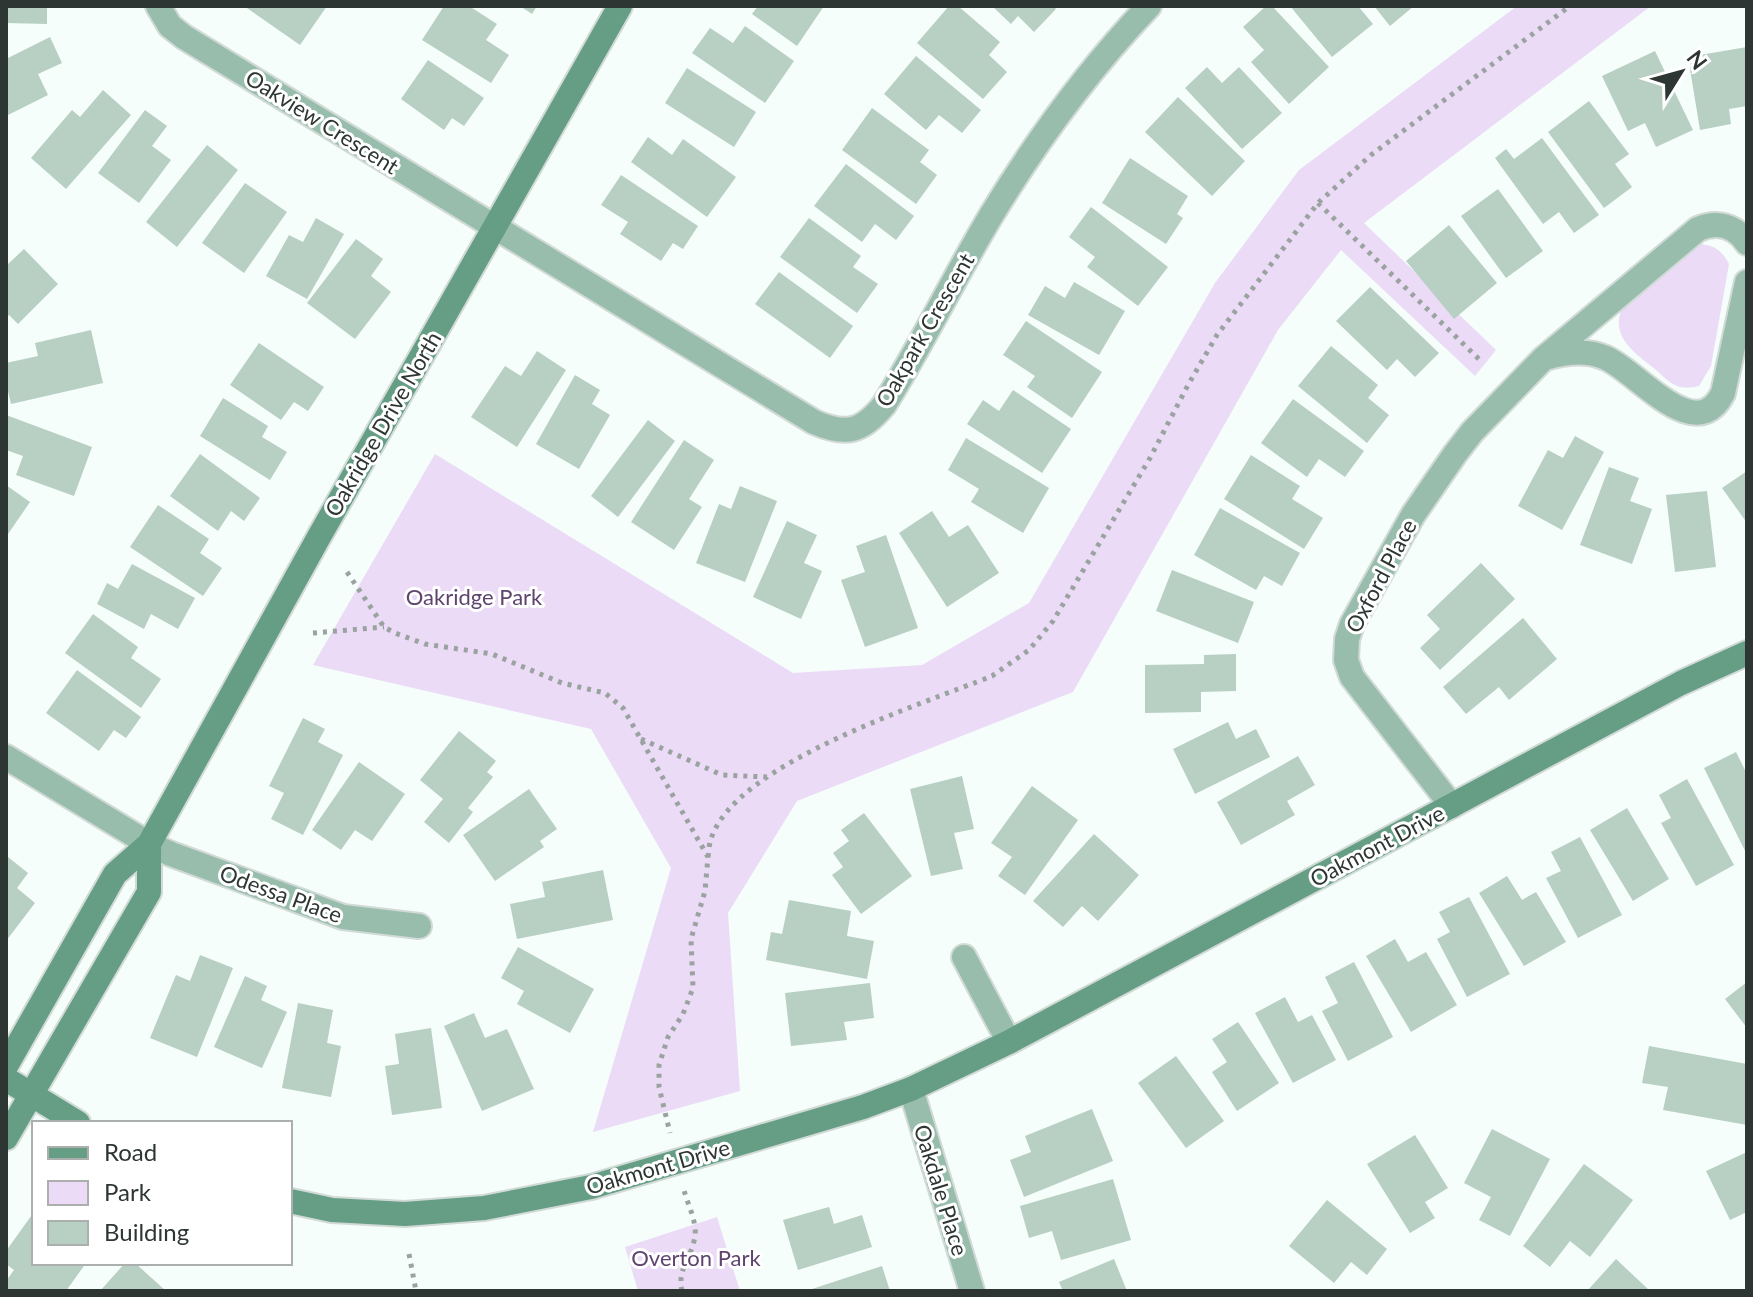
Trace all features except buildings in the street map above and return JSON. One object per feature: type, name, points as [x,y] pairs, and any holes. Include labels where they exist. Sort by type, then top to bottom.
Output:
[{"type":"street","name":"Oakview Crescent","points":[[158,6],[170,26],[184,37],[495,228]]},
{"type":"street","name":"Oakridge Drive North","points":[[6,1066],[115,874],[149,844],[620,6]]},
{"type":"street","name":"Oakpark Crescent","points":[[495,228],[814,422],[845,431],[860,428],[874,417],[889,397],[991,217],[1054,119],[1149,6]]},
{"type":"street","name":"Oxford Place","points":[[1452,806],[1352,677],[1346,660],[1347,639],[1361,607],[1435,480],[1472,432],[1543,359],[1698,229],[1710,224],[1723,225],[1734,230],[1747,243]]},
{"type":"street","points":[[1543,359],[1575,353],[1596,354],[1615,363],[1679,410],[1705,412],[1718,402],[1723,393],[1747,282]]},
{"type":"street","name":"Oakmont Drive","points":[[292,1201],[332,1210],[405,1214],[484,1208],[554,1196],[849,1111],[911,1089],[1009,1042],[1681,683],[1747,653]]},
{"type":"street","name":"Odessa Place","points":[[6,757],[149,844],[343,917],[419,926]]},
{"type":"street","name":"Oakridge Drive North","points":[[6,1138],[149,892],[149,844]]},
{"type":"street","points":[[964,957],[1009,1042]]},
{"type":"street","points":[[6,1079],[75,1121]]},
{"type":"street","name":"Oakdale Place","points":[[911,1089],[972,1291]]},
{"type":"path","points":[[670,1133],[659,1087],[659,1065],[668,1037],[683,1014],[693,988],[691,939],[705,891],[710,839],[718,825],[751,790],[818,746],[992,676],[1041,637],[1068,599],[1143,471],[1217,335],[1318,203],[1371,155],[1570,6]]},
{"type":"path","points":[[1318,203],[1483,363]]},
{"type":"path","points":[[347,572],[384,627]]},
{"type":"path","points":[[313,633],[384,627],[425,644],[480,650],[578,688],[605,693],[623,708],[708,857]]},
{"type":"path","points":[[641,739],[722,775],[768,777]]},
{"type":"path","points":[[682,1291],[682,1267],[695,1240],[695,1225],[684,1190]]},
{"type":"path","points":[[409,1254],[416,1291]]},
{"type":"green space","name":"Oakridge Park","points":[[1517,6],[1651,6],[1364,223],[1496,350],[1475,376],[1341,250],[1278,330],[1073,692],[797,801],[728,913],[740,1091],[593,1132],[671,868],[591,729],[313,665],[435,454],[793,673],[922,665],[1029,603],[1215,283],[1299,170]]},
{"type":"green space","points":[[1701,244],[1718,250],[1729,264],[1711,366],[1699,386],[1684,388],[1670,382],[1634,352],[1623,338],[1619,321],[1621,311],[1634,295]]},
{"type":"green space","name":"Overton Park","points":[[717,1217],[740,1291],[638,1291],[625,1247]]}]
